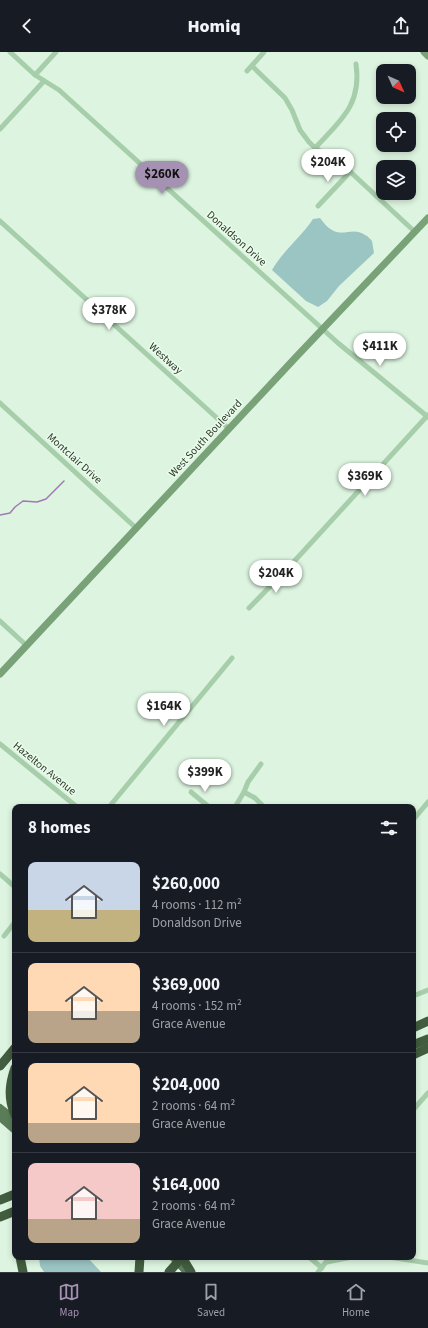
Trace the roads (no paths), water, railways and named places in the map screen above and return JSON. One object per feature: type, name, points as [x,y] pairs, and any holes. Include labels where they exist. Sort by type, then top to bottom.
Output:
[{"type":"highway","points":[[416,1027],[428,1022]]},
{"type":"highway","points":[[416,1044],[428,1039]]},
{"type":"highway","points":[[416,1054],[428,1048]]},
{"type":"highway","points":[[0,1066],[12,1052]]},
{"type":"highway","points":[[12,1077],[10,1090],[12,1106]]},
{"type":"highway","points":[[0,1200],[12,1195]]},
{"type":"highway","points":[[0,1217],[12,1212]]},
{"type":"highway","points":[[21,1260],[23,1272]]},
{"type":"highway","points":[[139,1272],[140,1260]]},
{"type":"highway","points":[[169,1272],[176,1260]]},
{"type":"highway","points":[[178,1260],[191,1272]]},
{"type":"main road","points":[[0,1108],[12,1118]]},
{"type":"main road","points":[[0,1117],[12,1127]]},
{"type":"main road","points":[[178,1260],[187,1272]]},
{"type":"street","name":"Donaldson Drive","points":[[10,52],[35,75],[55,86],[355,358],[428,416]]},
{"type":"street","points":[[35,75],[56,52]]},
{"type":"street","points":[[247,71],[264,52]]},
{"type":"street","points":[[424,52],[428,56]]},
{"type":"street","points":[[315,148],[342,119],[351,105],[357,82],[356,64]]},
{"type":"street","points":[[252,66],[285,98],[290,106],[302,135],[315,148],[337,160],[415,232]]},
{"type":"street","points":[[0,129],[44,81]]},
{"type":"street","points":[[318,206],[350,172]]},
{"type":"street","name":"West South Boulevard","points":[[0,674],[428,218]]},
{"type":"street","name":"Westway","points":[[0,221],[229,429]]},
{"type":"street","name":"Montclair Drive","points":[[0,403],[136,528]]},
{"type":"street","points":[[249,608],[290,568],[428,416]]},
{"type":"street","points":[[0,621],[27,646]]},
{"type":"street","points":[[111,804],[232,658]]},
{"type":"street","name":"Hazelton Avenue","points":[[0,744],[73,804]]},
{"type":"street","points":[[237,804],[251,777],[261,764]]},
{"type":"street","points":[[191,792],[205,804]]},
{"type":"street","points":[[244,792],[255,798],[261,804]]},
{"type":"street","points":[[416,816],[428,802]]},
{"type":"street","points":[[0,874],[12,884]]},
{"type":"street","points":[[4,936],[12,926]]},
{"type":"street","points":[[416,995],[428,990]]},
{"type":"street","points":[[416,1107],[428,1093]]},
{"type":"street","points":[[312,1260],[320,1270],[328,1260]]},
{"type":"street","points":[[408,1260],[428,1263]]},
{"type":"waterway","points":[[0,515],[10,513],[23,501],[37,502],[46,499],[64,481]]}]
